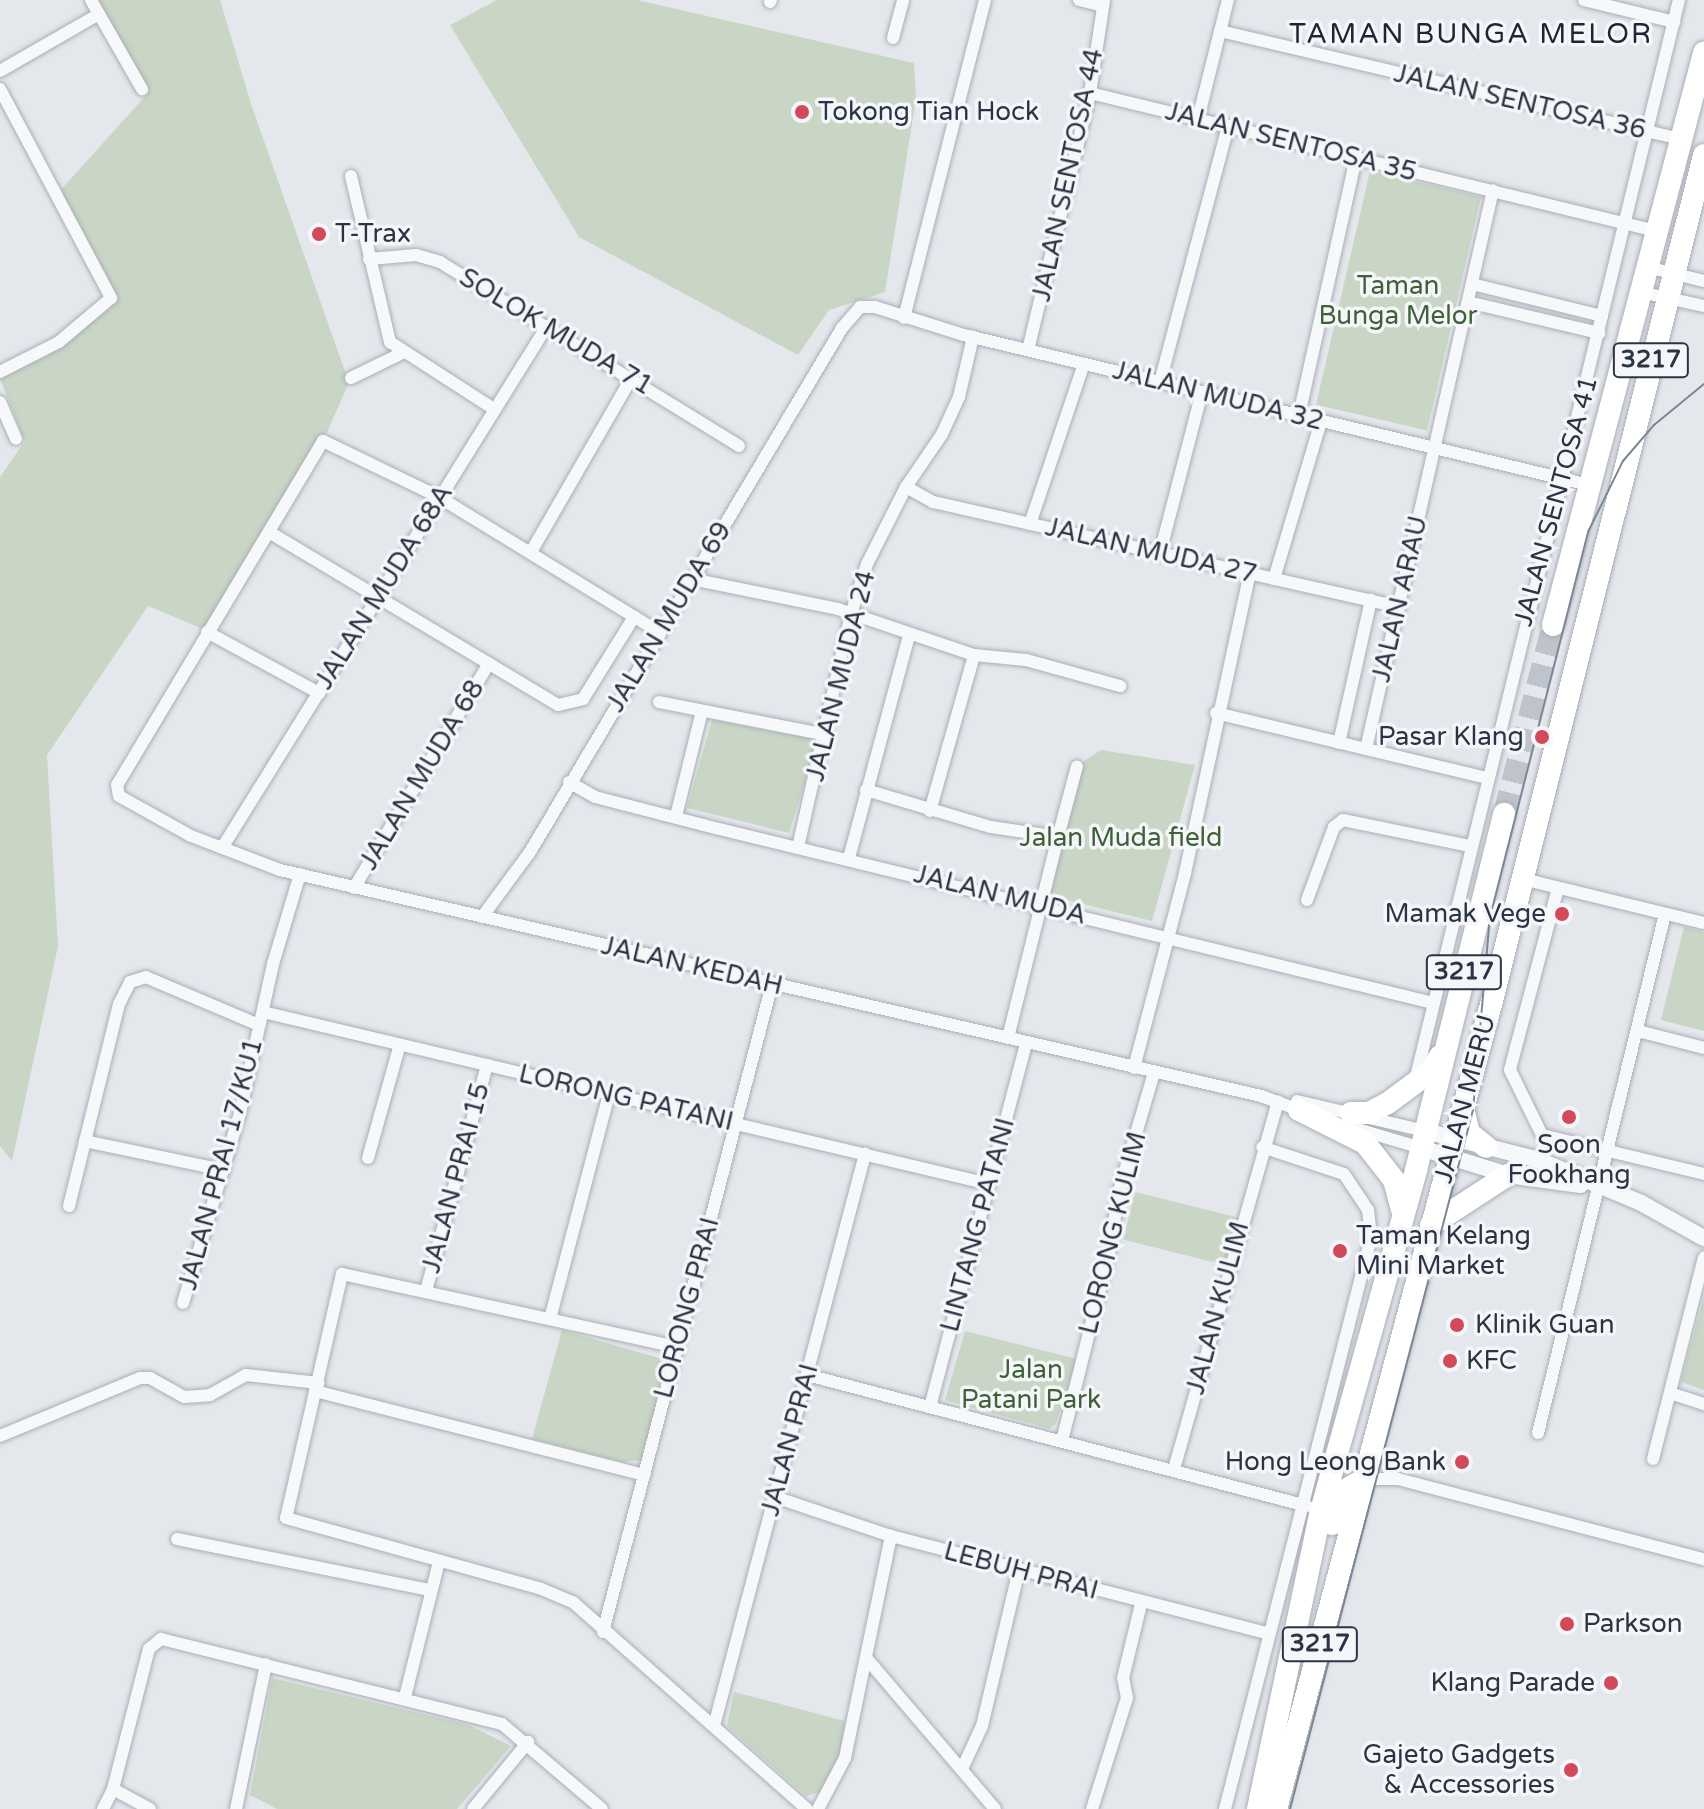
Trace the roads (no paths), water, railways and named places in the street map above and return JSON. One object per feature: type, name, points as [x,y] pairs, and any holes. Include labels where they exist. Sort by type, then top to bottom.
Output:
[{"type":"highway","name":"3217","points":[[1553,625],[1704,53]]},
{"type":"highway","name":"JALAN MERU","points":[[1276,1809],[1463,1103],[1704,155]]},
{"type":"highway","name":"JALAN MERU","points":[[1258,1809],[1292,1651],[1312,1508],[1386,1277],[1504,814]]},
{"type":"highway","points":[[1351,1113],[1369,1113],[1415,1083],[1431,1071],[1446,1046]]},
{"type":"highway","points":[[1463,1103],[1469,1133],[1486,1147]]},
{"type":"highway","points":[[1299,1110],[1357,1137],[1394,1180],[1403,1216],[1386,1277]]},
{"type":"highway","points":[[1431,1225],[1508,1175]]},
{"type":"highway","points":[[1292,1651],[1338,1503],[1352,1483],[1365,1479]]},
{"type":"street","points":[[91,0],[142,89]]},
{"type":"street","points":[[893,38],[903,0]]},
{"type":"street","points":[[904,318],[985,0]]},
{"type":"street","points":[[1079,0],[1104,3]]},
{"type":"street","points":[[1198,119],[1228,0]]},
{"type":"street","points":[[1584,0],[1674,22]]},
{"type":"street","name":"JALAN SENTOSA 41","points":[[1415,1083],[1470,846],[1564,479],[1679,0]]},
{"type":"street","name":"JALAN SENTOSA 44","points":[[1028,350],[1090,93],[1104,3]]},
{"type":"street","points":[[0,71],[99,14]]},
{"type":"street","name":"JALAN SENTOSA 36","points":[[1220,31],[1681,139]]},
{"type":"street","points":[[0,89],[108,288],[111,301],[59,342],[0,372]]},
{"type":"street","name":"JALAN SENTOSA 35","points":[[1090,93],[1656,231]]},
{"type":"street","points":[[1160,382],[1228,126]]},
{"type":"street","points":[[1299,415],[1356,157]]},
{"type":"street","points":[[351,176],[364,216],[369,259],[390,342],[494,409]]},
{"type":"street","points":[[1435,448],[1493,190]]},
{"type":"street","name":"SOLOK MUDA 71","points":[[369,259],[429,257],[632,377],[735,444]]},
{"type":"street","points":[[1647,267],[1704,281]]},
{"type":"street","points":[[1472,284],[1602,316]]},
{"type":"street","points":[[1640,292],[1704,306]]},
{"type":"street","points":[[1468,302],[1599,333]]},
{"type":"street","name":"JALAN MUDA 32","points":[[851,314],[868,306],[973,337],[1589,485]]},
{"type":"street","name":"JALAN MUDA 69","points":[[482,917],[530,852],[851,314]]},
{"type":"street","name":"JALAN MUDA 68A","points":[[222,848],[547,326]]},
{"type":"street","name":"JALAN MUDA 24","points":[[798,847],[827,735],[851,614],[867,564],[906,487],[942,434],[959,397],[973,337]]},
{"type":"street","points":[[351,378],[404,352]]},
{"type":"street","points":[[1030,524],[1084,364]]},
{"type":"street","points":[[531,552],[632,377]]},
{"type":"street","points":[[1160,553],[1202,392]]},
{"type":"street","points":[[0,402],[16,439]]},
{"type":"street","points":[[1274,579],[1321,421]]},
{"type":"street","points":[[319,693],[207,632],[320,444],[328,440],[439,497],[659,632]]},
{"type":"street","name":"JALAN ARAU","points":[[1366,749],[1435,448]]},
{"type":"street","name":"JALAN MUDA 27","points":[[906,487],[933,502],[1399,607]]},
{"type":"street","points":[[269,532],[558,705],[571,705],[583,699],[634,617]]},
{"type":"street","points":[[1134,1068],[1168,937],[1216,713],[1250,573]]},
{"type":"street","points":[[692,579],[851,614],[909,636],[974,655],[1026,660],[1120,686]]},
{"type":"street","name":"JALAN ARAU","points":[[1339,743],[1371,600]]},
{"type":"street","name":"JALAN KEDAH","points":[[207,632],[117,785],[119,796],[222,848],[354,888],[1278,1101]]},
{"type":"street","points":[[849,858],[909,636]]},
{"type":"street","points":[[930,811],[974,655]]},
{"type":"street","name":"JALAN MUDA 68","points":[[354,888],[489,663]]},
{"type":"street","points":[[659,702],[827,735]]},
{"type":"street","points":[[676,816],[702,711]]},
{"type":"street","points":[[1216,713],[1487,778]]},
{"type":"street","points":[[1008,1038],[1077,766]]},
{"type":"street","name":"JALAN MUDA","points":[[569,782],[595,797],[1041,904],[1433,1003]]},
{"type":"street","points":[[866,790],[991,827],[1058,837]]},
{"type":"street","points":[[1307,900],[1334,827],[1343,820],[1470,846]]},
{"type":"street","name":"JALAN PRAI 17/KU1","points":[[183,1303],[224,1170],[300,874]]},
{"type":"street","points":[[1519,878],[1704,923]]},
{"type":"street","points":[[1558,888],[1510,1070],[1542,1135],[1704,1174]]},
{"type":"street","points":[[1538,1433],[1601,1188],[1665,914]]},
{"type":"street","name":"LORONG PATANI","points":[[85,1141],[119,1004],[135,978],[261,1018],[400,1044],[989,1184]]},
{"type":"street","name":"LORONG PRAI","points":[[603,1632],[772,984]]},
{"type":"street","points":[[1638,1031],[1704,1048]]},
{"type":"street","name":"LINTANG PATANI","points":[[930,1407],[1026,1043]]},
{"type":"street","points":[[368,1158],[400,1044]]},
{"type":"street","name":"JALAN PRAI 15","points":[[426,1291],[487,1065]]},
{"type":"street","name":"LORONG KULIM","points":[[1062,1441],[1110,1249],[1119,1191],[1154,1073]]},
{"type":"street","points":[[550,1319],[609,1094]]},
{"type":"street","points":[[1278,1101],[1299,1110],[1450,1147],[1508,1175],[1601,1188]]},
{"type":"street","points":[[1278,1101],[1351,1113],[1423,1140]]},
{"type":"street","name":"JALAN KULIM","points":[[1174,1469],[1262,1147],[1278,1101]]},
{"type":"street","points":[[69,1206],[85,1141],[224,1170]]},
{"type":"street","points":[[1225,1809],[1270,1634],[1312,1508],[1371,1238],[1368,1210],[1344,1174],[1262,1147]]},
{"type":"street","points":[[1450,1147],[1486,1147],[1536,1159],[1641,1203],[1704,1238]]},
{"type":"street","name":"JALAN PRAI","points":[[714,1726],[865,1154]]},
{"type":"street","points":[[1653,1459],[1704,1257]]},
{"type":"street","points":[[677,1347],[342,1274],[286,1518],[539,1588],[574,1603],[603,1632],[807,1809]]},
{"type":"street","points":[[0,1436],[140,1378],[150,1378],[184,1397],[210,1395],[246,1375],[317,1387],[644,1475]]},
{"type":"street","points":[[807,1375],[1174,1469],[1312,1508]]},
{"type":"street","points":[[1670,1393],[1704,1404]]},
{"type":"street","points":[[1365,1479],[1398,1479],[1704,1559]]},
{"type":"street","name":"LEBUH PRAI","points":[[775,1497],[891,1536],[1141,1604],[1270,1634]]},
{"type":"street","points":[[818,1809],[845,1758],[891,1536]]},
{"type":"street","points":[[177,1539],[429,1590]]},
{"type":"street","points":[[405,1697],[429,1590],[439,1562]]},
{"type":"street","points":[[962,1769],[982,1726],[1019,1569]]},
{"type":"street","points":[[1092,1809],[1127,1698],[1123,1678],[1141,1604]]},
{"type":"street","points":[[103,1809],[113,1789],[149,1649],[161,1639],[405,1697],[502,1724],[528,1742],[602,1809]]},
{"type":"street","points":[[867,1659],[995,1809]]},
{"type":"street","points":[[236,1809],[266,1664]]},
{"type":"street","points":[[1253,1698],[1282,1702]]},
{"type":"street","points":[[473,1809],[528,1742]]},
{"type":"street","points":[[113,1789],[150,1809]]},
{"type":"tunnel","points":[[1504,814],[1553,625]]},
{"type":"tram line","points":[[1290,1809],[1473,1110],[1490,917],[1589,530],[1623,461],[1654,425],[1704,384]]},
{"type":"place","name":"Tokong Tian Hock","points":[[802,112]]},
{"type":"place","name":"T-Trax","points":[[319,234]]},
{"type":"place","name":"Pasar Klang","points":[[1542,737]]},
{"type":"place","name":"Mamak Vege","points":[[1562,914]]},
{"type":"place","name":"Soon Fookhang","points":[[1569,1117]]},
{"type":"place","name":"Taman Kelang Mini Market","points":[[1340,1251]]},
{"type":"place","name":"Klinik Guan","points":[[1457,1325]]},
{"type":"place","name":"KFC","points":[[1450,1361]]},
{"type":"place","name":"Hong Leong Bank","points":[[1462,1462]]},
{"type":"place","name":"Parkson","points":[[1567,1624]]},
{"type":"place","name":"Klang Parade","points":[[1611,1683]]},
{"type":"place","name":"Gajeto Gadgets & Accessories","points":[[1571,1770]]},
{"type":"district","name":"TAMAN BUNGA MELOR","points":[[1471,34]]},
{"type":"park label","name":"Taman Bunga Melor","points":[[1398,301]]},
{"type":"park label","name":"Jalan Muda field","points":[[1121,838]]},
{"type":"park label","name":"Jalan Patani Park","points":[[1031,1385]]}]
